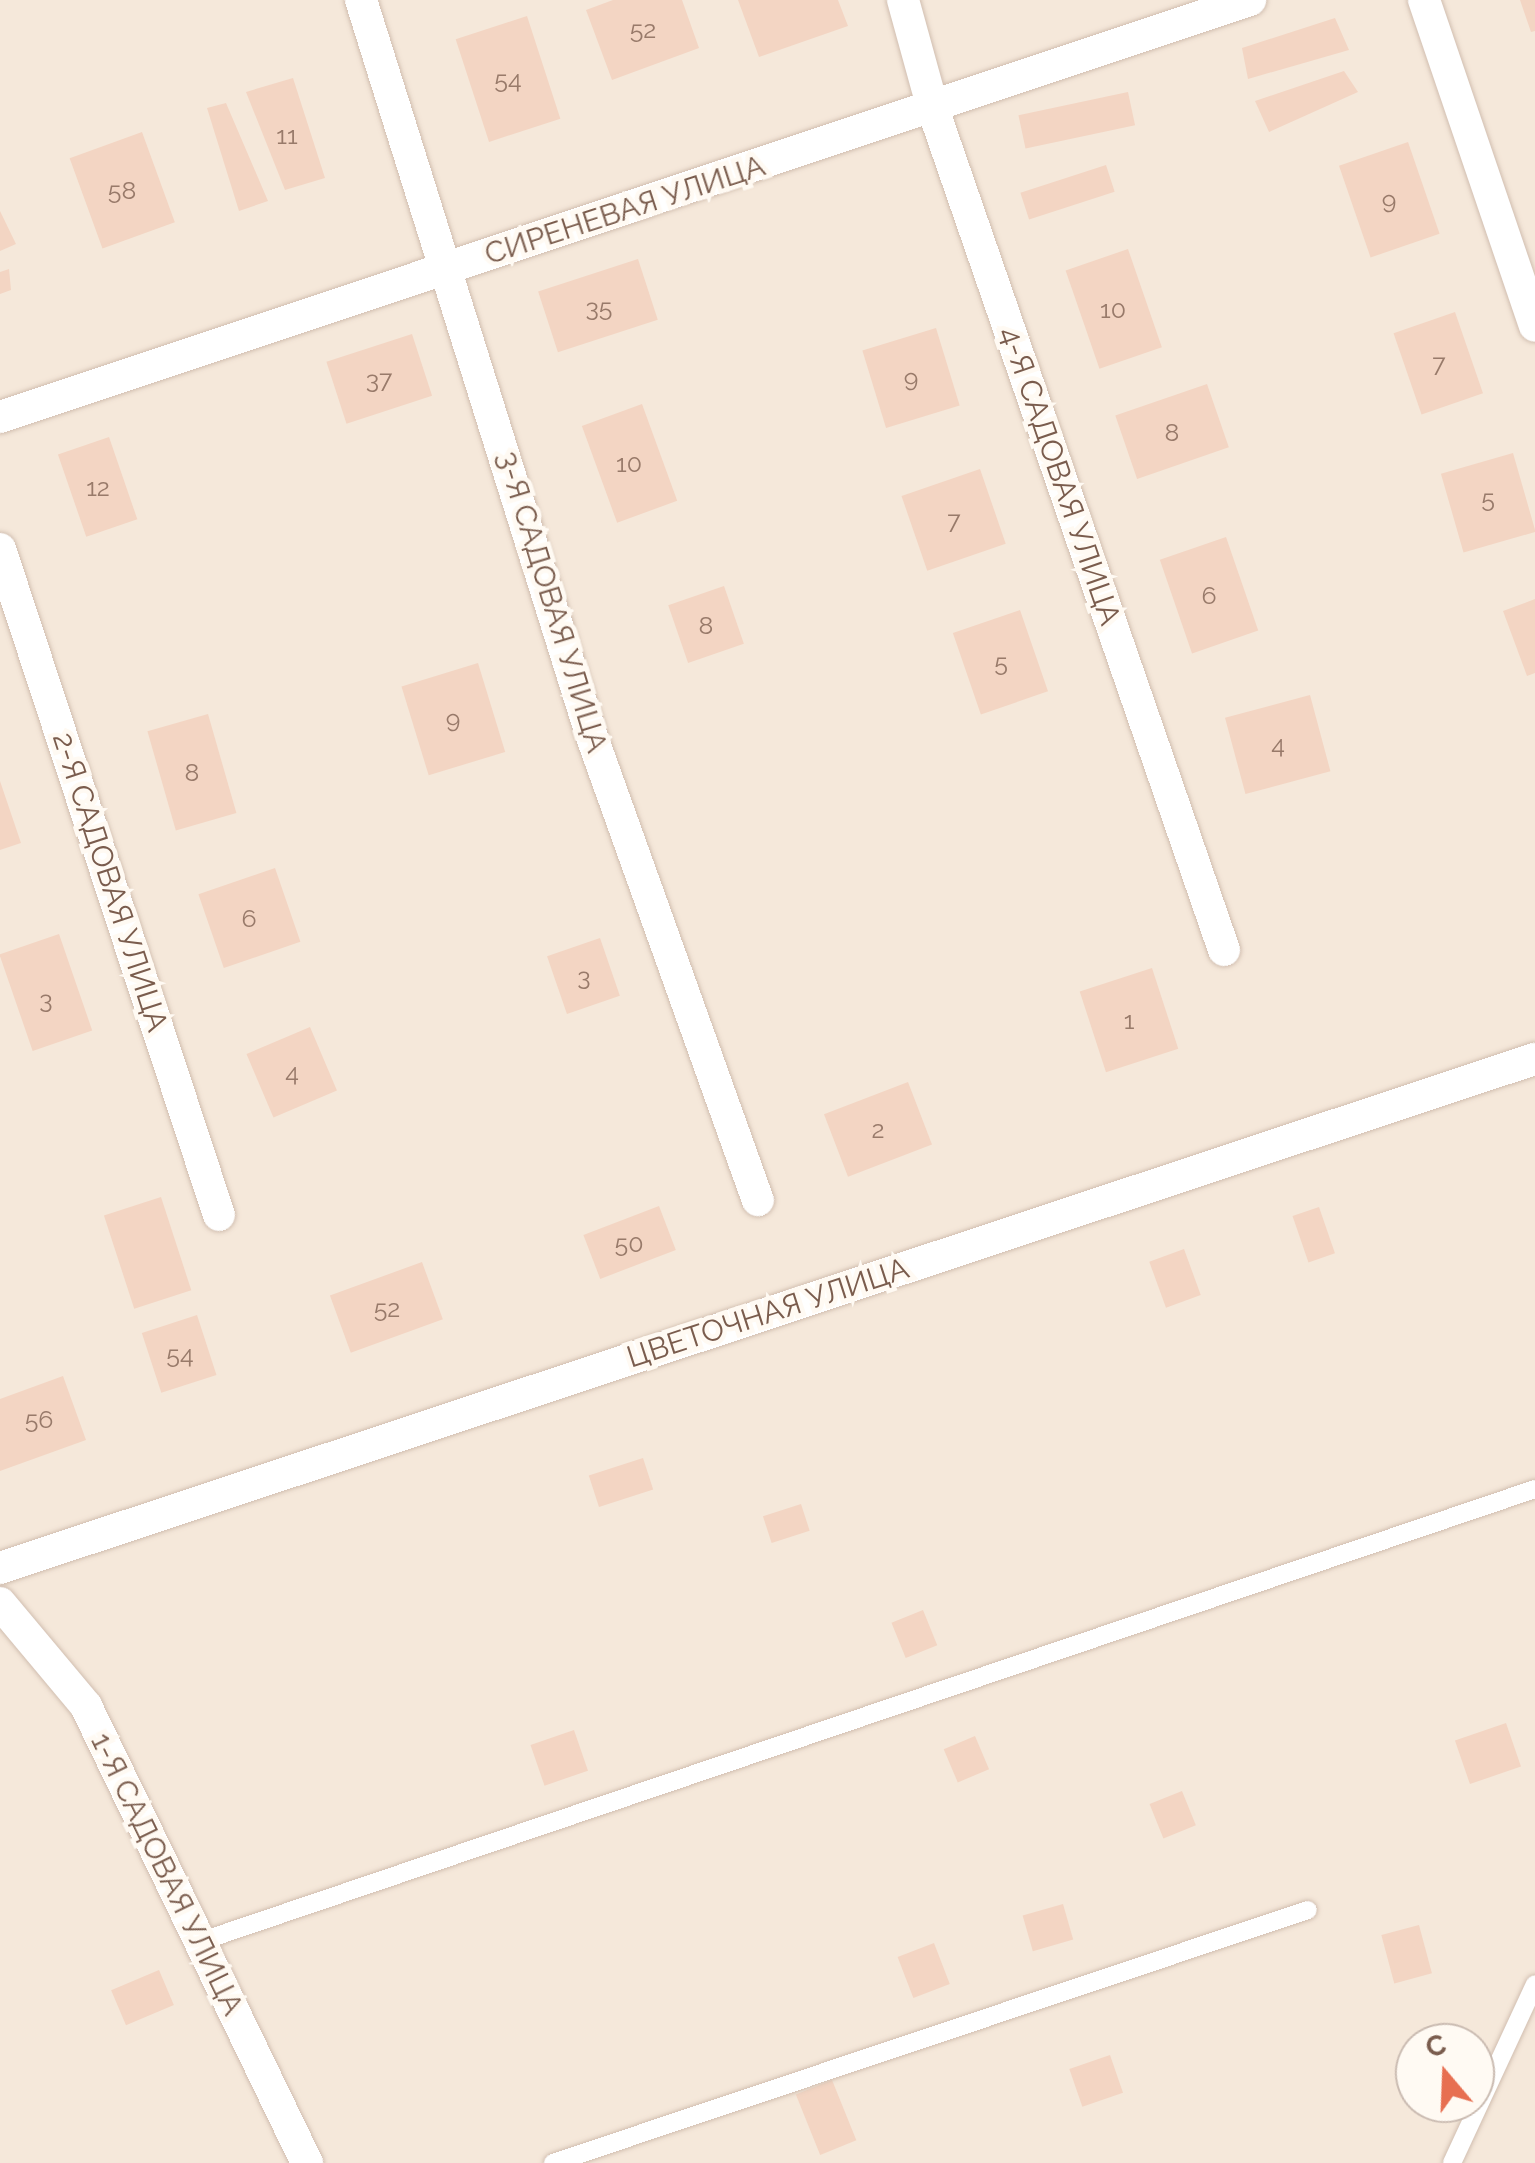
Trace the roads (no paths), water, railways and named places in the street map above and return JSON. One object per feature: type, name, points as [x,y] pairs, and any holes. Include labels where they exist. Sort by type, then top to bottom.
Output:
[{"type":"street","name":"3-Я САДОВАЯ УЛИЦА","points":[[360,0],[449,268],[592,737],[758,1200]]},
{"type":"street","name":"4-Я САДОВАЯ УЛИЦА","points":[[902,0],[933,109],[1224,950]]},
{"type":"street","name":"СИРЕНЕВАЯ УЛИЦА","points":[[0,417],[933,109],[1250,0]]},
{"type":"street","points":[[1424,0],[1535,326]]},
{"type":"street","name":"2-Я САДОВАЯ УЛИЦА","points":[[0,548],[219,1215]]},
{"type":"street","name":"ЦВЕТОЧНАЯ УЛИЦА","points":[[0,1568],[1535,1058]]},
{"type":"street","name":"1-Я САДОВАЯ УЛИЦА","points":[[0,1603],[86,1706],[307,2163]]},
{"type":"lane","points":[[199,1942],[1535,1489]]},
{"type":"lane","points":[[553,2163],[1308,1910]]},
{"type":"lane","points":[[1452,2163],[1535,1984]]}]
